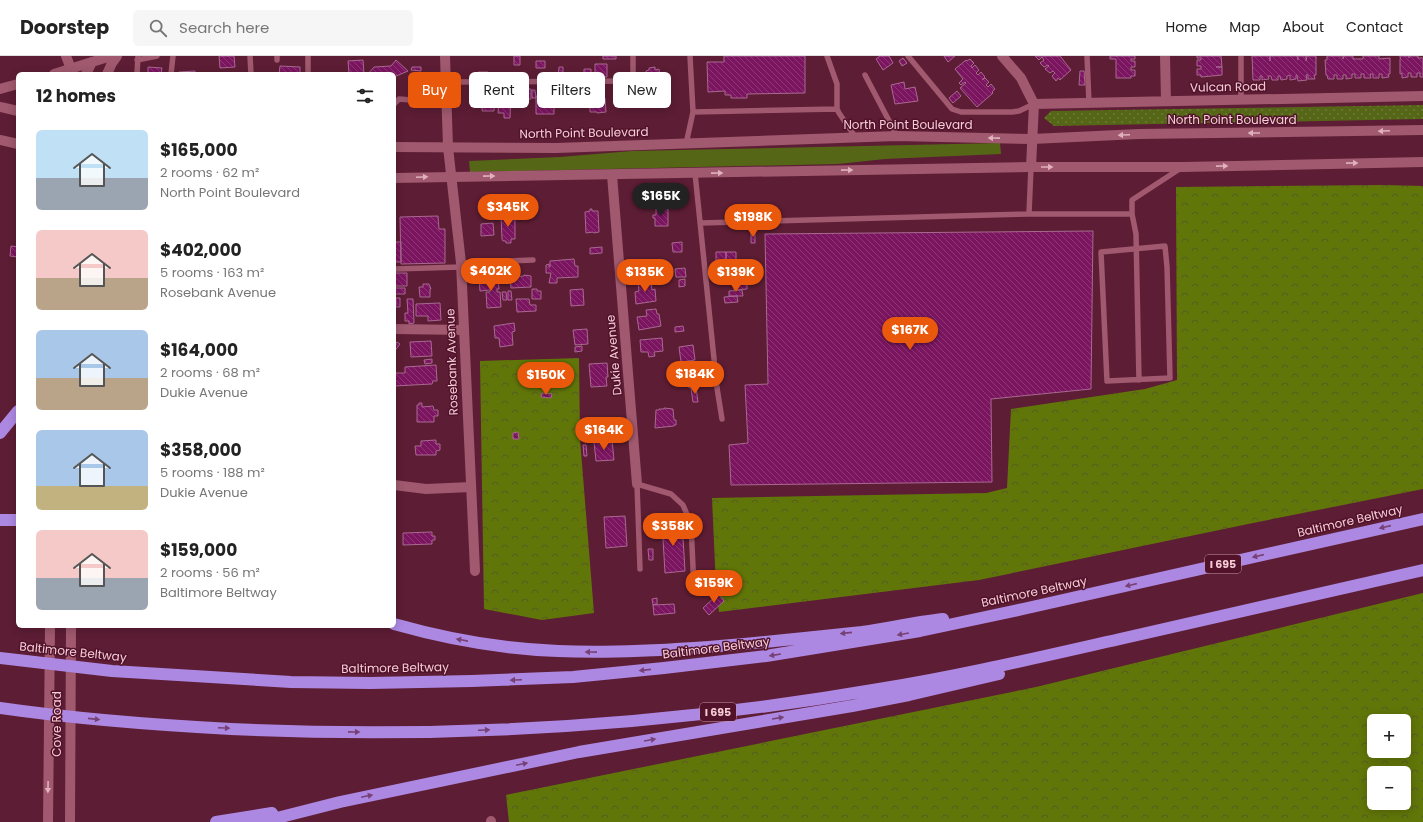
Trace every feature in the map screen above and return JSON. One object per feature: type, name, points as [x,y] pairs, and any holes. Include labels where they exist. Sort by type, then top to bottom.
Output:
[{"type":"highway","points":[[0,433],[16,413]]},
{"type":"highway","name":"Baltimore Beltway","points":[[0,658],[112,670],[291,682],[378,683],[573,677],[766,656],[889,637],[1023,609],[1423,519]]},
{"type":"highway","points":[[0,520],[16,520]]},
{"type":"highway","name":"I 695","points":[[0,708],[113,721],[295,732],[379,733],[470,731],[580,726],[677,717],[811,700],[992,668],[1423,570]]},
{"type":"highway","points":[[396,625],[472,642],[514,648],[557,651],[643,651],[724,646],[842,634],[917,622],[1023,609]]},
{"type":"highway","points":[[262,822],[340,802],[579,752],[909,695],[994,676],[1063,652]]},
{"type":"highway","points":[[216,822],[340,802]]},
{"type":"main road","points":[[66,56],[71,69]]},
{"type":"main road","points":[[61,72],[111,56]]},
{"type":"main road","points":[[108,72],[112,62],[117,56]]},
{"type":"main road","name":"Rosebank Avenue","points":[[445,56],[446,72]]},
{"type":"main road","points":[[1002,56],[1021,78],[1034,104],[1031,166]]},
{"type":"main road","points":[[1165,56],[1166,101]]},
{"type":"main road","points":[[87,72],[92,62]]},
{"type":"main road","points":[[0,90],[16,85]]},
{"type":"main road","name":"Vulcan Road","points":[[1034,104],[1423,96]]},
{"type":"main road","points":[[0,106],[16,110]]},
{"type":"main road","name":"Rosebank Avenue","points":[[446,108],[450,176],[461,265],[475,571]]},
{"type":"main road","name":"North Point Boulevard","points":[[396,147],[556,148],[897,136],[1032,138],[1139,134],[1423,130]]},
{"type":"main road","points":[[0,140],[16,144]]},
{"type":"main road","points":[[396,178],[1031,166],[1183,167],[1423,162]]},
{"type":"main road","name":"Dukie Avenue","points":[[612,175],[637,484]]},
{"type":"main road","points":[[396,329],[464,330]]},
{"type":"main road","points":[[396,485],[426,489],[470,487]]},
{"type":"main road","name":"Cove Road","points":[[48,822],[50,628]]},
{"type":"main road","name":"Cove Road","points":[[70,822],[71,629]]},
{"type":"lane","points":[[137,72],[138,58],[158,56]]},
{"type":"lane","points":[[171,72],[173,56]]},
{"type":"lane","points":[[250,56],[251,72]]},
{"type":"lane","points":[[308,56],[308,72]]},
{"type":"lane","points":[[461,82],[636,81],[633,56]]},
{"type":"lane","points":[[686,144],[693,112],[690,56]]},
{"type":"lane","points":[[827,56],[837,84],[838,113],[856,138]]},
{"type":"lane","points":[[908,56],[952,109],[961,112],[1012,112],[1019,111],[1034,104]]},
{"type":"lane","points":[[1087,56],[1089,103]]},
{"type":"lane","points":[[1241,56],[1241,100]]},
{"type":"lane","points":[[865,75],[897,136]]},
{"type":"lane","points":[[396,102],[399,99],[408,100]]},
{"type":"lane","points":[[693,112],[837,109]]},
{"type":"lane","points":[[1029,214],[1031,166]]},
{"type":"lane","points":[[1139,380],[1136,234],[1132,214],[1132,200],[1183,167]]},
{"type":"lane","points":[[695,173],[717,388],[722,419]]},
{"type":"lane","points":[[701,223],[1029,214],[1132,214]]},
{"type":"lane","points":[[1165,246],[1167,267],[1170,378],[1107,381],[1101,252],[1136,249],[1165,246]]},
{"type":"lane","points":[[396,269],[533,260]]},
{"type":"lane","points":[[640,569],[637,484],[671,494],[683,505],[691,524],[694,589]]},
{"type":"green space","points":[[1423,105],[1423,119],[1054,126],[1044,118],[1051,111]]},
{"type":"green space","points":[[1000,143],[1001,154],[885,159],[838,164],[470,172],[469,161],[560,157],[632,151]]},
{"type":"green space","points":[[1423,186],[1423,489],[979,580],[719,612],[716,587],[712,498],[986,493],[1007,488],[1011,409],[1145,389],[1177,380],[1176,187]]},
{"type":"green space","points":[[579,358],[580,439],[594,613],[542,620],[484,609],[480,361]]},
{"type":"green space","points":[[1423,593],[1423,822],[509,822],[506,795],[1036,687]]},
{"type":"building","points":[[219,56],[234,56],[235,67],[220,68]]},
{"type":"building","points":[[514,56],[520,56],[520,65],[514,65]]},
{"type":"building","points":[[603,56],[616,56],[616,59],[603,59]]},
{"type":"building","points":[[724,56],[805,56],[805,93],[747,94],[747,98],[731,98],[731,95],[725,95],[725,91],[708,92],[707,62],[724,62]]},
{"type":"building","points":[[880,56],[889,56],[893,63],[883,70],[876,59]]},
{"type":"building","points":[[944,56],[955,56],[948,62]]},
{"type":"building","points":[[1035,56],[1060,56],[1071,70],[1060,80],[1058,78],[1056,81],[1052,76],[1055,73],[1053,71],[1050,73],[1045,69],[1049,66],[1044,67],[1040,63],[1044,60],[1042,57],[1039,60]]},
{"type":"building","points":[[1110,56],[1135,56],[1135,59],[1131,59],[1131,61],[1135,61],[1135,67],[1131,67],[1131,70],[1135,70],[1135,76],[1131,76],[1131,78],[1116,78],[1116,59],[1110,59]]},
{"type":"building","points":[[1197,56],[1221,56],[1222,75],[1201,77],[1201,75],[1197,75],[1197,69],[1201,69],[1201,66],[1197,66],[1197,60],[1201,60],[1201,58],[1197,58]]},
{"type":"building","points":[[1252,56],[1297,56],[1298,60],[1298,56],[1306,56],[1306,61],[1307,56],[1316,56],[1315,79],[1308,79],[1308,75],[1306,75],[1307,80],[1298,81],[1296,75],[1296,79],[1290,80],[1290,75],[1287,76],[1287,79],[1281,80],[1280,76],[1278,76],[1278,80],[1272,80],[1271,76],[1268,76],[1269,79],[1262,80],[1262,76],[1260,76],[1260,80],[1253,80]]},
{"type":"building","points":[[1327,56],[1343,56],[1343,59],[1344,56],[1353,56],[1353,59],[1363,59],[1363,56],[1379,56],[1379,59],[1390,58],[1390,74],[1388,74],[1389,77],[1382,78],[1382,74],[1379,74],[1379,78],[1373,78],[1373,74],[1370,74],[1371,78],[1364,78],[1364,74],[1361,74],[1361,78],[1355,78],[1355,74],[1352,74],[1352,78],[1346,79],[1346,75],[1343,75],[1343,79],[1337,79],[1337,75],[1334,75],[1334,79],[1328,79],[1326,75],[1325,60],[1327,60]]},
{"type":"building","points":[[1400,56],[1418,56],[1418,58],[1423,58],[1423,77],[1420,77],[1420,73],[1417,73],[1417,77],[1411,77],[1411,73],[1408,73],[1408,77],[1402,78],[1402,73],[1400,74]]},
{"type":"building","points":[[903,58],[907,63],[902,66],[899,61]]},
{"type":"building","points":[[970,59],[974,63],[971,66],[972,68],[975,65],[979,70],[976,73],[978,75],[981,72],[985,77],[982,80],[985,78],[989,82],[986,85],[988,87],[991,84],[995,89],[992,92],[993,93],[977,107],[960,88],[966,83],[965,82],[961,85],[959,83],[963,79],[955,69],[966,60],[967,61]]},
{"type":"building","points":[[363,60],[364,72],[349,72],[348,61]]},
{"type":"building","points":[[396,60],[408,71],[396,76],[396,72],[370,72],[374,67],[391,66]]},
{"type":"building","points":[[536,61],[545,61],[545,68],[536,68]]},
{"type":"building","points":[[595,64],[607,64],[607,77],[605,77],[605,72],[595,72]]},
{"type":"building","points":[[280,66],[300,67],[300,72],[279,72]]},
{"type":"building","points":[[148,67],[162,68],[161,72],[148,72]]},
{"type":"building","points":[[412,67],[421,67],[421,71],[411,70]]},
{"type":"building","points":[[559,67],[563,67],[563,72],[558,72]]},
{"type":"building","points":[[655,67],[655,70],[659,69],[659,72],[646,72],[649,68]]},
{"type":"building","points":[[584,69],[591,69],[591,72],[584,72]]},
{"type":"building","points":[[1080,71],[1084,71],[1085,85],[1079,85]]},
{"type":"building","points":[[904,82],[905,89],[915,87],[918,101],[895,104],[891,85]]},
{"type":"building","points":[[529,89],[531,89],[531,99],[529,99]]},
{"type":"building","points":[[532,90],[535,90],[536,98],[532,98]]},
{"type":"building","points":[[957,91],[961,96],[953,103],[949,98]]},
{"type":"building","points":[[536,96],[537,108],[554,108],[554,114],[536,114]]},
{"type":"building","points":[[605,98],[606,112],[590,112],[590,108],[605,108]]},
{"type":"building","points":[[482,108],[494,108],[494,111],[482,111]]},
{"type":"building","points":[[498,108],[510,108],[510,118],[504,118],[504,113],[498,113]]},
{"type":"building","points":[[590,209],[592,209],[592,211],[598,211],[599,232],[586,233],[585,212],[590,211]]},
{"type":"building","points":[[656,209],[668,209],[668,226],[655,226],[655,218],[653,218],[653,215],[656,215]]},
{"type":"building","points":[[515,215],[515,239],[511,239],[511,243],[506,243],[506,241],[503,241],[502,239],[501,216]]},
{"type":"building","points":[[438,216],[439,229],[445,229],[445,263],[401,264],[400,217]]},
{"type":"building","points":[[493,223],[494,235],[481,236],[481,224]]},
{"type":"building","points":[[1093,231],[1091,389],[991,399],[992,482],[731,485],[729,445],[748,443],[745,385],[768,384],[765,234]]},
{"type":"building","points":[[751,232],[755,232],[755,243],[751,243]]},
{"type":"building","points":[[396,242],[401,242],[401,262],[396,262]]},
{"type":"building","points":[[682,242],[682,252],[673,252],[672,243]]},
{"type":"building","points":[[11,246],[16,247],[16,257],[10,256]]},
{"type":"building","points":[[602,247],[602,253],[590,254],[590,248]]},
{"type":"building","points":[[716,252],[726,252],[726,263],[716,263]]},
{"type":"building","points":[[726,252],[736,252],[736,262],[726,263]]},
{"type":"building","points":[[574,259],[575,266],[578,266],[578,277],[557,278],[557,283],[549,283],[551,273],[546,273],[546,265],[549,264],[550,267],[550,261]]},
{"type":"building","points":[[656,260],[659,266],[651,267],[652,272],[633,274],[632,263]]},
{"type":"building","points":[[746,266],[747,276],[734,277],[733,268]]},
{"type":"building","points":[[685,268],[686,277],[676,277],[675,269]]},
{"type":"building","points":[[396,273],[407,273],[407,286],[396,286]]},
{"type":"building","points":[[524,275],[531,276],[531,287],[511,288],[510,277]]},
{"type":"building","points":[[498,278],[499,289],[497,289],[497,292],[500,292],[501,307],[487,308],[486,292],[490,292],[490,290],[480,291],[479,279]]},
{"type":"building","points":[[685,279],[685,286],[679,287],[679,280]]},
{"type":"building","points":[[747,279],[747,289],[734,290],[733,280]]},
{"type":"building","points":[[651,281],[652,290],[655,289],[656,301],[636,304],[635,292],[639,291],[638,283]]},
{"type":"building","points":[[423,284],[429,284],[431,289],[430,297],[420,297],[419,287],[423,287]]},
{"type":"building","points":[[396,288],[405,288],[405,294],[396,294]]},
{"type":"building","points":[[532,289],[541,291],[541,299],[532,299]]},
{"type":"building","points":[[583,289],[584,305],[571,306],[570,290]]},
{"type":"building","points":[[742,290],[743,296],[729,296],[729,291]]},
{"type":"building","points":[[508,291],[511,291],[512,300],[508,300]]},
{"type":"building","points":[[502,292],[506,292],[507,300],[503,300]]},
{"type":"building","points":[[737,296],[738,302],[725,303],[724,297]]},
{"type":"building","points":[[396,298],[400,298],[400,307],[396,307]]},
{"type":"building","points":[[407,299],[413,299],[414,323],[409,324],[409,321],[405,321],[405,313],[408,313]]},
{"type":"building","points":[[516,299],[529,299],[530,305],[536,305],[536,311],[517,312]]},
{"type":"building","points":[[440,303],[441,320],[428,321],[428,316],[416,316],[416,304]]},
{"type":"building","points":[[656,309],[657,314],[659,314],[661,326],[639,330],[637,317],[647,316],[646,310]]},
{"type":"building","points":[[514,323],[515,331],[512,332],[513,345],[500,347],[499,338],[495,338],[494,326]]},
{"type":"building","points":[[683,326],[684,331],[675,332],[675,327]]},
{"type":"building","points":[[587,329],[588,344],[575,345],[573,330]]},
{"type":"building","points":[[662,338],[663,351],[654,352],[655,356],[649,357],[648,352],[641,352],[640,340]]},
{"type":"building","points":[[431,341],[432,356],[411,357],[410,342]]},
{"type":"building","points":[[397,342],[400,344],[396,349]]},
{"type":"building","points":[[693,345],[695,360],[681,362],[679,347]]},
{"type":"building","points":[[582,346],[582,351],[575,352],[575,347]]},
{"type":"building","points":[[432,359],[432,363],[425,364],[424,360]]},
{"type":"building","points":[[607,363],[607,386],[591,387],[589,364]]},
{"type":"building","points":[[436,365],[437,381],[433,381],[432,384],[396,386],[396,373],[405,373],[405,367]]},
{"type":"building","points":[[695,367],[696,387],[689,388],[690,379],[687,368]]},
{"type":"building","points":[[540,378],[549,378],[549,387],[540,386]]},
{"type":"building","points":[[696,387],[698,402],[693,402],[691,388]]},
{"type":"building","points":[[542,393],[552,394],[551,398],[541,397]]},
{"type":"building","points":[[419,403],[422,403],[422,407],[433,406],[434,410],[438,410],[438,416],[434,416],[434,422],[417,422],[417,405],[419,405]]},
{"type":"building","points":[[664,408],[673,409],[676,425],[655,428],[656,410]]},
{"type":"building","points":[[589,429],[590,436],[585,437],[584,430]]},
{"type":"building","points":[[518,432],[519,439],[513,439],[513,433]]},
{"type":"building","points":[[436,440],[436,444],[440,444],[440,450],[436,451],[436,455],[416,455],[415,446],[421,446],[421,441]]},
{"type":"building","points":[[612,440],[614,460],[596,461],[594,442]]},
{"type":"building","points":[[583,445],[586,445],[587,456],[584,456]]},
{"type":"building","points":[[625,516],[627,546],[606,548],[604,517]]},
{"type":"building","points":[[682,521],[685,571],[665,573],[662,522]]},
{"type":"building","points":[[432,532],[432,536],[435,536],[435,540],[432,540],[432,544],[403,545],[403,533]]},
{"type":"building","points":[[648,549],[653,549],[653,560],[649,560]]},
{"type":"building","points":[[718,594],[724,601],[709,615],[703,608]]},
{"type":"building","points":[[657,598],[657,604],[653,605],[652,599]]},
{"type":"building","points":[[674,604],[675,613],[654,615],[653,605]]}]
